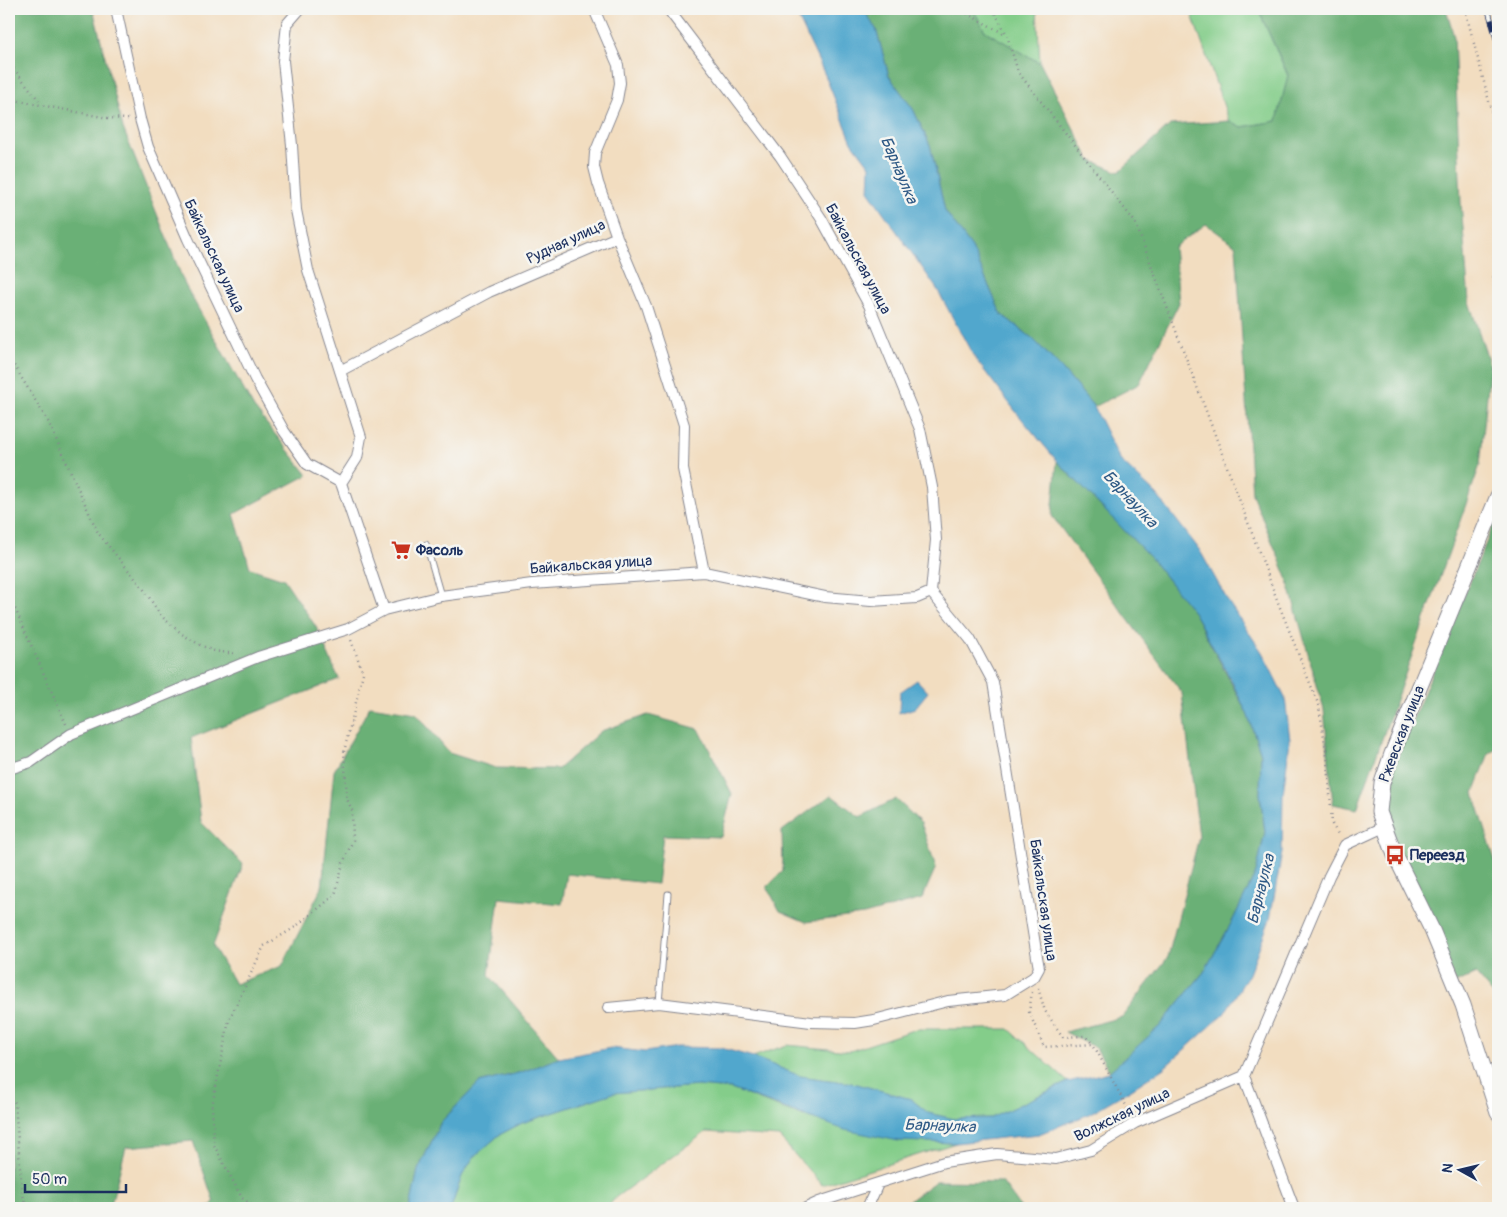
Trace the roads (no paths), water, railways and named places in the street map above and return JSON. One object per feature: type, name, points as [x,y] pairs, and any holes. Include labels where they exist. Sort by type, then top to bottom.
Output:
[{"type":"main road","name":"Ржевская улица","points":[[1498,496],[1392,754],[1382,783],[1379,812],[1395,855],[1432,930],[1463,1006],[1498,1113]]},
{"type":"street","name":"Байкальская улица","points":[[116,9],[148,147],[185,231],[255,379],[284,431],[307,464],[341,483]]},
{"type":"street","points":[[300,9],[287,24],[283,61],[292,145],[296,210],[308,270],[361,437],[357,458],[341,483],[384,610]]},
{"type":"street","name":"Рудная улица","points":[[340,371],[489,292],[617,238],[594,166],[595,154],[617,100],[620,84],[618,65],[594,9]]},
{"type":"street","name":"Байкальская улица","points":[[608,1008],[659,1003],[811,1022],[854,1023],[874,1020],[948,1001],[1005,995],[1034,977],[1039,968],[993,682],[970,639],[931,592],[936,540],[932,487],[920,429],[869,305],[821,218],[780,156],[668,9]]},
{"type":"street","points":[[617,238],[646,306],[684,425],[683,469],[704,572]]},
{"type":"street","name":"Байкальская улица","points":[[9,768],[31,762],[71,734],[258,657],[348,629],[384,610],[441,596],[532,584],[704,572],[825,598],[871,601],[917,598],[931,592]]},
{"type":"street","points":[[1294,1208],[1244,1076],[1328,876],[1345,845],[1384,827]]},
{"type":"street","name":"Волжская улица","points":[[806,1208],[819,1202],[944,1162],[997,1154],[1056,1159],[1091,1150],[1134,1123],[1244,1076]]},
{"type":"street","points":[[867,1208],[878,1184]]},
{"type":"lane","points":[[426,544],[441,596]]},
{"type":"lane","points":[[659,1003],[668,894]]},
{"type":"water","name":"Барнаулка","points":[[794,9],[863,9],[876,29],[889,76],[913,109],[930,145],[945,211],[972,248],[1001,314],[1032,338],[1061,368],[1094,407],[1120,460],[1157,495],[1199,549],[1229,603],[1262,652],[1285,698],[1290,740],[1283,794],[1282,853],[1270,919],[1249,974],[1224,1014],[1164,1068],[1087,1115],[1039,1134],[956,1143],[899,1141],[845,1130],[731,1089],[698,1086],[613,1093],[522,1123],[499,1135],[473,1158],[462,1176],[451,1208],[410,1208],[418,1170],[441,1122],[479,1083],[522,1072],[559,1058],[611,1048],[645,1052],[678,1047],[721,1048],[753,1057],[800,1076],[857,1084],[911,1099],[928,1113],[954,1119],[991,1118],[1068,1082],[1109,1072],[1160,1026],[1204,972],[1256,873],[1265,832],[1260,794],[1261,754],[1247,713],[1230,678],[1194,613],[1151,558],[1057,461],[974,357],[937,289],[869,192],[870,166],[852,142],[825,75]]},
{"type":"water","points":[[917,680],[928,692],[915,708],[899,713],[900,692]]},
{"type":"railway","points":[[1488,9],[1498,45]]},
{"type":"place","name":"Фасоль","points":[[401,550]]},
{"type":"place","name":"Переезд","points":[[1395,855]]}]
